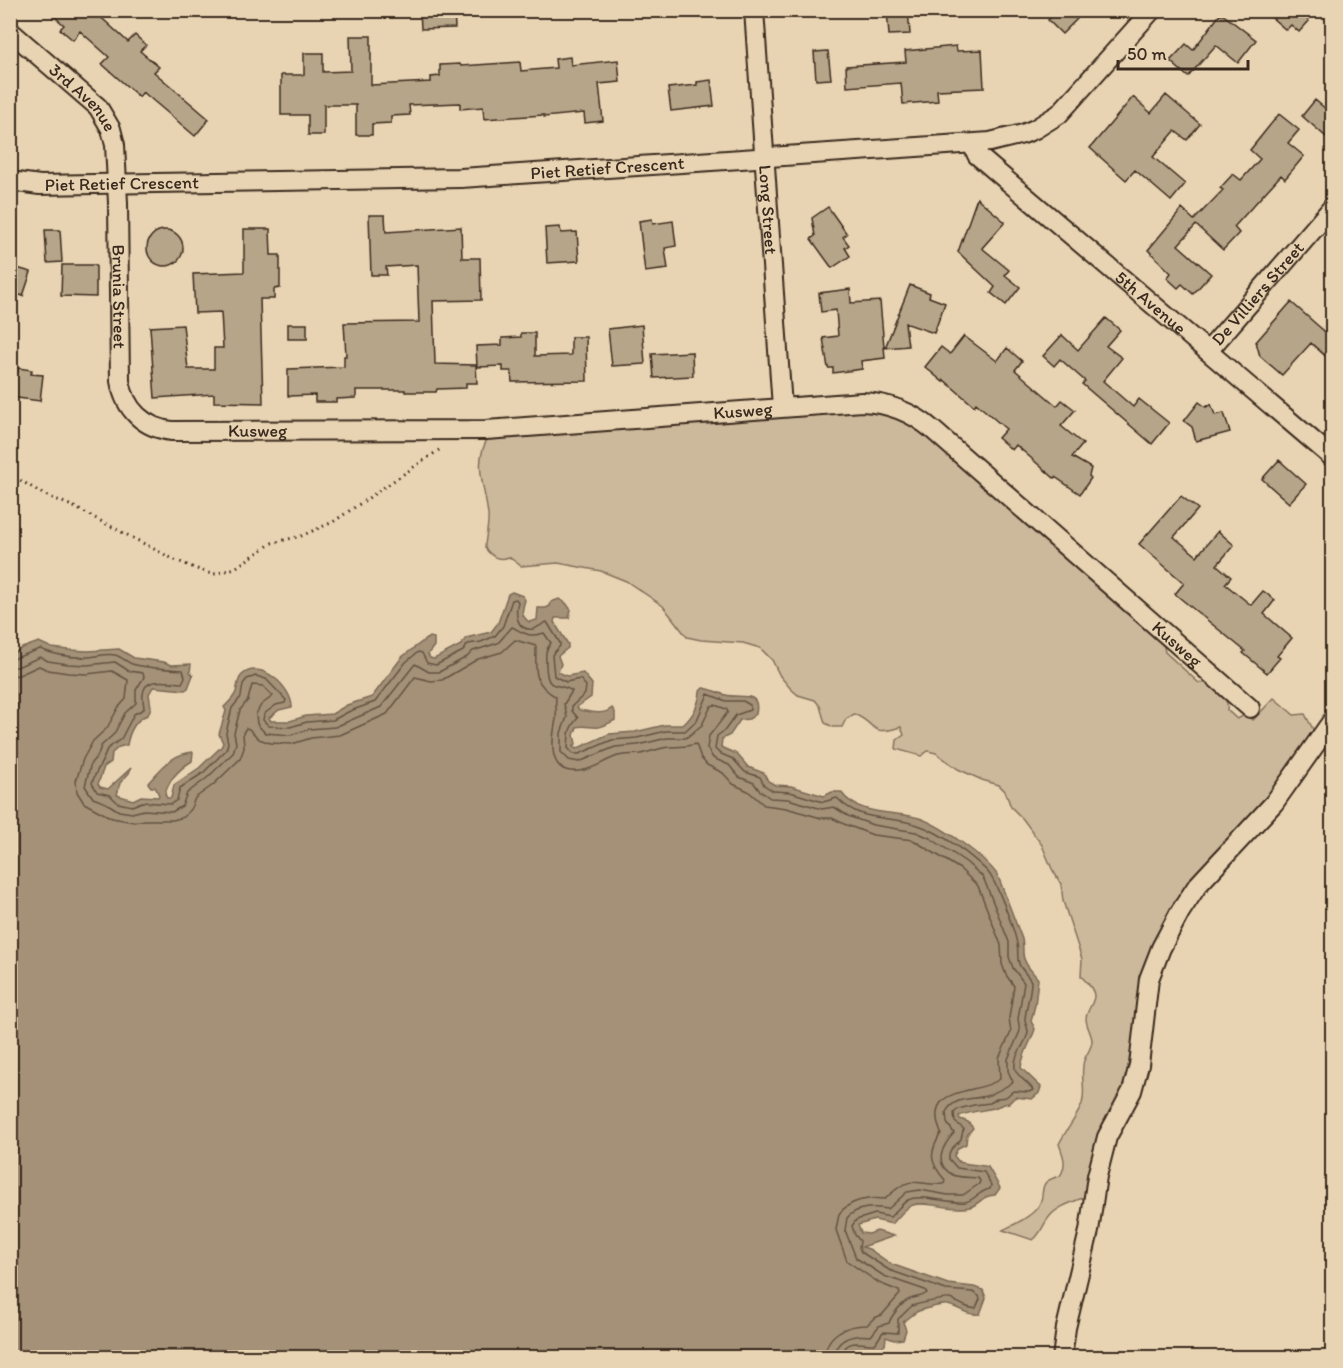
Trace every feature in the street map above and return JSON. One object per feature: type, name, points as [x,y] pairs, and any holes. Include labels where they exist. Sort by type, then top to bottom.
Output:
[{"type":"street","name":"Long Street","points":[[754,10],[782,407]]},
{"type":"street","name":"Piet Retief Crescent","points":[[10,181],[40,184],[117,184],[460,178],[972,144],[1023,134],[1059,114],[1152,10]]},
{"type":"street","name":"3rd Avenue","points":[[10,31],[94,103],[106,117],[114,137],[117,184]]},
{"type":"street","name":"5th Avenue","points":[[972,144],[977,155],[1332,457]]},
{"type":"street","name":"Brunia Street","points":[[117,184],[120,381],[130,409]]},
{"type":"street","name":"De Villiers Street","points":[[1208,351],[1332,208]]},
{"type":"street","name":"Kusweg","points":[[130,409],[154,427],[172,431],[486,430],[862,402],[874,402],[897,408],[922,421],[1250,708]]},
{"type":"street","points":[[1062,1358],[1066,1328],[1089,1230],[1104,1146],[1132,1091],[1139,1065],[1149,979],[1161,948],[1197,886],[1274,803],[1332,721]]},
{"type":"path","points":[[10,474],[43,494],[72,506],[166,556],[207,573],[216,574],[235,568],[272,543],[301,536],[333,522],[442,448],[446,443],[449,430]]},
{"type":"shaded area","points":[[863,409],[897,417],[926,434],[1163,642],[1165,652],[1199,683],[1209,683],[1219,692],[1227,702],[1227,710],[1237,719],[1245,715],[1253,720],[1274,698],[1294,715],[1305,714],[1316,735],[1302,759],[1181,899],[1132,1070],[1089,1195],[1054,1212],[1033,1240],[1003,1230],[1033,1213],[1041,1200],[1044,1184],[1060,1176],[1064,1168],[1059,1144],[1082,1104],[1083,1062],[1092,1040],[1086,1018],[1094,993],[1081,976],[1082,959],[1063,901],[1061,884],[1042,845],[1011,807],[1005,791],[999,785],[958,769],[936,753],[928,751],[921,756],[896,749],[897,740],[904,735],[901,727],[878,730],[854,714],[846,719],[842,727],[833,727],[825,723],[820,706],[815,700],[798,695],[791,689],[780,676],[772,660],[760,648],[743,643],[687,637],[663,606],[626,581],[601,571],[558,563],[521,566],[509,557],[502,559],[490,554],[485,548],[488,515],[480,465],[484,446],[489,436]]},
{"type":"water","points":[[512,592],[523,596],[525,600],[523,615],[529,622],[537,620],[538,608],[546,608],[551,602],[559,599],[566,603],[571,610],[569,618],[555,618],[554,622],[568,644],[568,648],[558,656],[561,664],[558,672],[567,676],[583,673],[592,684],[591,697],[577,707],[579,710],[601,713],[612,708],[615,712],[615,720],[603,726],[577,727],[574,735],[576,744],[573,747],[576,749],[609,734],[635,732],[665,725],[683,725],[695,710],[703,688],[726,695],[752,698],[757,706],[756,714],[749,719],[740,720],[730,735],[722,739],[721,747],[737,754],[748,767],[764,773],[768,781],[775,785],[791,786],[824,796],[832,792],[841,792],[848,800],[866,809],[919,818],[950,834],[984,860],[998,876],[1022,939],[1024,960],[1038,979],[1031,1021],[1035,1029],[1021,1068],[1041,1087],[1039,1093],[1032,1099],[1015,1097],[1009,1103],[959,1116],[973,1128],[967,1135],[966,1144],[958,1148],[954,1156],[959,1162],[988,1167],[1000,1188],[995,1195],[986,1197],[974,1206],[963,1208],[913,1205],[904,1210],[892,1224],[875,1220],[858,1225],[861,1233],[869,1234],[877,1231],[894,1236],[862,1247],[869,1249],[891,1264],[948,1284],[983,1290],[986,1298],[980,1314],[971,1314],[947,1305],[921,1310],[903,1322],[906,1330],[903,1339],[894,1340],[886,1337],[885,1345],[880,1348],[857,1349],[847,1356],[849,1358],[11,1357],[11,655],[39,642],[52,648],[69,650],[119,649],[134,658],[172,665],[191,664],[190,672],[193,675],[185,690],[153,687],[149,694],[151,707],[148,715],[134,726],[127,745],[119,747],[112,753],[111,762],[104,767],[98,784],[108,789],[131,768],[120,783],[117,795],[133,800],[141,796],[158,797],[155,787],[151,787],[148,783],[173,759],[193,752],[192,761],[179,771],[169,784],[165,794],[167,798],[171,798],[174,785],[199,768],[221,747],[223,743],[219,734],[226,711],[224,707],[235,694],[242,675],[258,670],[266,673],[281,684],[287,692],[292,707],[279,710],[269,718],[271,721],[290,721],[306,716],[332,714],[347,705],[372,697],[402,657],[426,639],[434,638],[434,646],[428,654],[434,659],[461,645],[466,638],[491,632],[498,623],[508,594]]},
{"type":"building","points":[[47,10],[93,10],[128,42],[135,35],[146,45],[140,51],[159,67],[154,72],[209,119],[195,136],[143,92],[139,97],[102,64],[109,57],[80,31],[73,40],[60,29],[64,25]]},
{"type":"building","points":[[420,10],[454,10],[455,28],[421,29]]},
{"type":"building","points":[[887,10],[908,10],[910,34],[889,35]]},
{"type":"building","points":[[1057,10],[1068,10],[1077,19],[1062,34],[1048,20]]},
{"type":"building","points":[[1263,10],[1304,10],[1301,14],[1309,21],[1299,32],[1291,25],[1286,30]]},
{"type":"building","points":[[1221,13],[1256,40],[1238,63],[1216,45],[1188,77],[1170,61],[1186,44],[1193,50]]},
{"type":"building","points":[[350,36],[371,36],[371,85],[431,82],[431,77],[440,76],[440,65],[520,62],[521,71],[556,68],[555,59],[570,57],[571,65],[618,60],[620,82],[599,84],[603,121],[585,123],[584,113],[484,119],[483,107],[460,109],[460,103],[409,105],[410,115],[391,116],[391,123],[372,124],[372,135],[356,135],[356,105],[324,105],[324,135],[308,135],[308,115],[281,115],[281,75],[304,75],[304,53],[323,53],[323,72],[351,71]]},
{"type":"building","points":[[956,46],[957,51],[982,50],[984,88],[937,90],[938,101],[903,104],[901,83],[847,87],[846,66],[906,62],[905,51]]},
{"type":"building","points":[[828,51],[831,79],[816,80],[814,52]]},
{"type":"building","points":[[711,80],[714,106],[671,111],[668,88],[697,85],[697,82]]},
{"type":"building","points":[[1166,95],[1200,124],[1187,140],[1175,131],[1153,157],[1185,184],[1171,201],[1135,170],[1126,180],[1090,148],[1133,97],[1151,113]]},
{"type":"building","points":[[1315,100],[1332,114],[1332,142],[1302,116]]},
{"type":"building","points":[[1279,114],[1299,130],[1288,143],[1304,156],[1285,179],[1281,175],[1234,227],[1239,233],[1223,250],[1196,225],[1178,245],[1211,274],[1193,294],[1182,284],[1178,288],[1167,278],[1171,273],[1148,250],[1182,209],[1194,220],[1223,190],[1220,188],[1233,174],[1241,180],[1260,159],[1250,150]]},
{"type":"building","points":[[977,198],[1005,222],[982,248],[1009,270],[1005,275],[1020,287],[1006,305],[991,293],[995,287],[958,252]]},
{"type":"building","points":[[828,207],[847,234],[843,237],[849,245],[845,248],[850,256],[832,268],[811,239],[815,236],[812,218]]},
{"type":"building","points":[[369,215],[385,215],[386,232],[461,227],[462,258],[480,258],[481,300],[433,301],[435,364],[476,365],[477,383],[466,383],[466,388],[437,389],[436,392],[356,390],[356,398],[336,399],[336,402],[315,402],[315,395],[288,396],[288,369],[344,367],[344,356],[346,356],[344,323],[419,322],[417,265],[386,267],[387,275],[371,275]]},
{"type":"building","points":[[652,219],[653,224],[673,221],[676,246],[665,248],[668,269],[645,272],[639,221]]},
{"type":"building","points":[[560,227],[561,233],[577,232],[579,261],[547,263],[545,228]]},
{"type":"building","points":[[244,229],[270,229],[271,255],[280,255],[280,288],[274,289],[274,299],[260,299],[263,403],[214,402],[214,394],[155,398],[150,327],[183,325],[188,369],[214,369],[214,348],[223,348],[221,312],[195,313],[193,274],[244,272]]},
{"type":"building","points":[[45,230],[60,230],[62,262],[47,263]]},
{"type":"building","points":[[165,230],[178,235],[183,248],[178,261],[165,266],[152,261],[147,248],[152,235]]},
{"type":"building","points":[[62,265],[96,265],[96,297],[61,296]]},
{"type":"building","points":[[10,266],[31,272],[23,296],[10,292]]},
{"type":"building","points":[[910,285],[930,293],[929,297],[945,303],[934,333],[905,323],[908,346],[885,348]]},
{"type":"building","points":[[850,289],[851,303],[880,301],[885,358],[861,361],[862,369],[833,373],[833,368],[828,368],[823,338],[838,336],[836,310],[821,312],[819,293]]},
{"type":"building","points":[[1291,302],[1332,338],[1332,362],[1311,343],[1282,375],[1260,356],[1256,342]]},
{"type":"building","points":[[1106,318],[1120,330],[1106,346],[1122,358],[1103,381],[1133,407],[1139,399],[1169,423],[1152,444],[1082,384],[1085,381],[1060,359],[1054,366],[1043,356],[1062,335],[1078,350]]},
{"type":"building","points":[[288,324],[307,324],[307,339],[288,339]]},
{"type":"building","points":[[642,325],[645,364],[612,366],[608,329]]},
{"type":"building","points":[[521,333],[535,333],[535,356],[571,355],[571,337],[586,337],[587,381],[512,382],[511,371],[503,371],[503,366],[477,367],[476,346],[502,345],[502,338],[521,337]]},
{"type":"building","points":[[964,336],[997,361],[1007,348],[1022,361],[1015,370],[1057,406],[1062,400],[1075,410],[1061,426],[1083,444],[1072,457],[1091,468],[1089,476],[1091,478],[1080,494],[1054,478],[1016,445],[1012,450],[998,438],[1006,429],[976,403],[974,406],[925,367],[941,347],[950,354]]},
{"type":"building","points":[[692,352],[693,376],[654,378],[652,354]]},
{"type":"building","points":[[18,368],[32,370],[31,374],[43,375],[40,401],[10,397],[10,372],[18,372]]},
{"type":"building","points":[[1199,402],[1206,407],[1211,404],[1215,415],[1224,413],[1230,432],[1196,441],[1192,427],[1184,421]]},
{"type":"building","points":[[1279,460],[1306,484],[1289,503],[1262,479]]},
{"type":"building","points":[[1181,496],[1198,509],[1174,537],[1197,556],[1218,531],[1234,545],[1217,565],[1231,577],[1225,584],[1251,605],[1263,591],[1275,600],[1264,614],[1292,638],[1277,656],[1280,658],[1267,673],[1243,653],[1245,651],[1175,594],[1184,583],[1139,544]]}]
